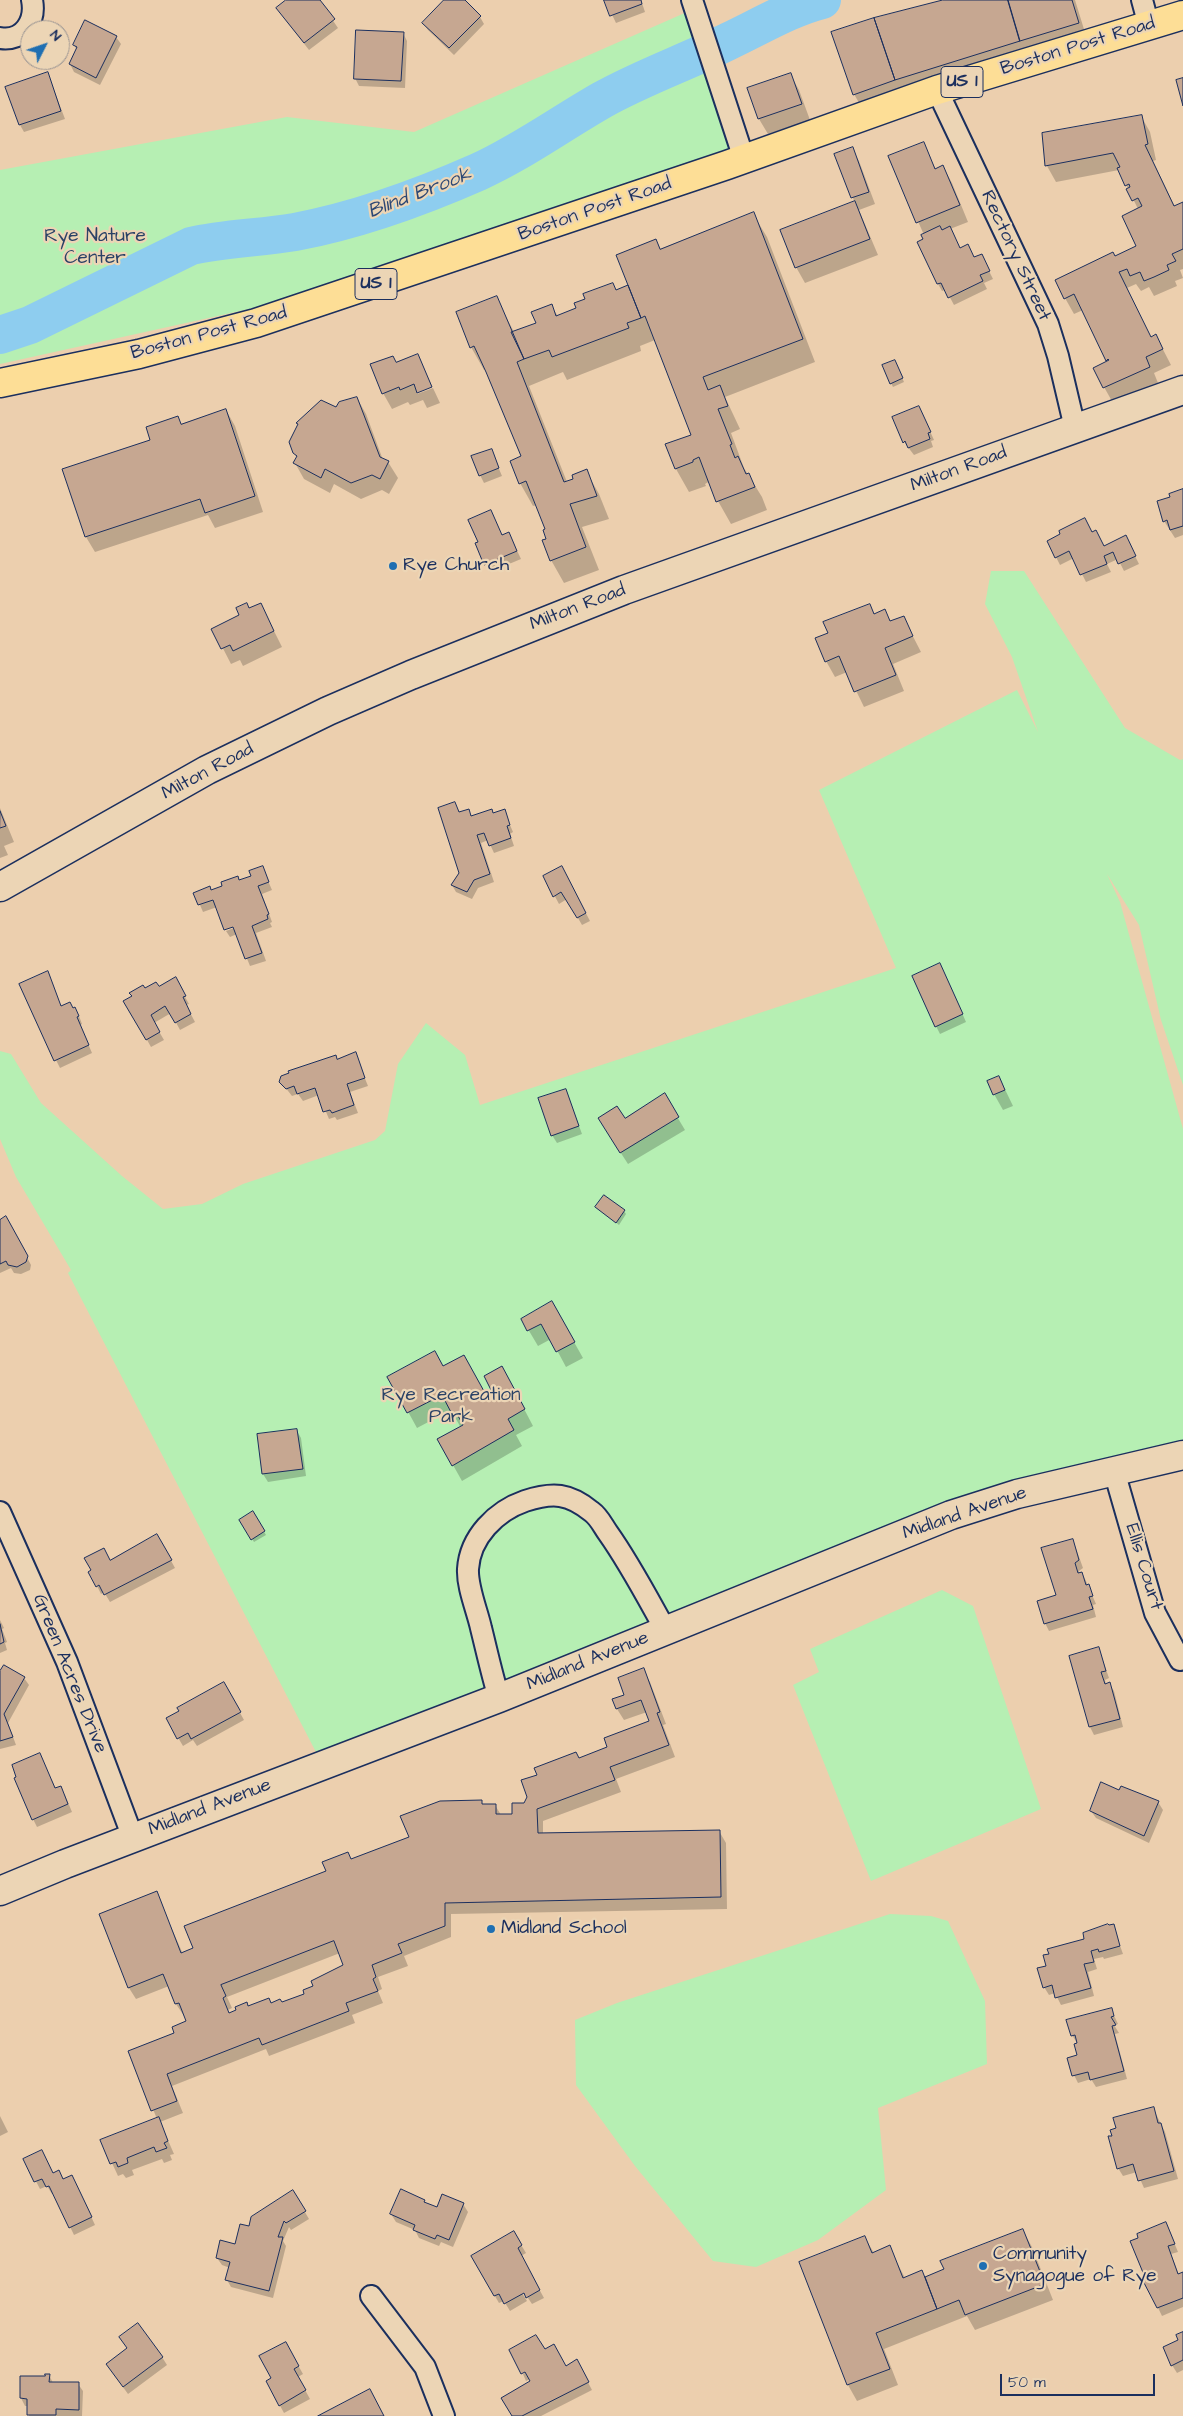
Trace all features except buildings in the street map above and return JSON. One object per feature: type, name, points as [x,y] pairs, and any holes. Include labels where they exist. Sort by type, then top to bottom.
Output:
[{"type":"main road","name":"Boston Post Road","points":[[0,383],[148,351],[256,323],[744,159],[1146,13],[1183,15]]},
{"type":"street","points":[[0,38],[18,36],[25,30],[33,14],[32,0]]},
{"type":"street","points":[[692,0],[744,159]]},
{"type":"street","name":"Rectory Street","points":[[937,90],[1048,324],[1058,356],[1075,428]]},
{"type":"street","name":"Milton Road","points":[[0,887],[207,770],[328,711],[411,675],[624,590],[1183,390]]},
{"type":"street","name":"Midland Avenue","points":[[0,1891],[499,1698],[951,1515],[1017,1494],[1183,1455]]},
{"type":"street","name":"Ellis Court","points":[[1114,1471],[1155,1613],[1166,1638],[1180,1660]]},
{"type":"street","points":[[499,1698],[468,1570],[473,1548],[482,1529],[499,1515],[523,1502],[547,1495],[564,1496],[574,1499],[594,1513],[623,1554],[666,1630]]},
{"type":"street","name":"Green Acres Drive","points":[[0,1512],[67,1662],[134,1838]]},
{"type":"street","points":[[371,2296],[425,2367],[444,2416]]},
{"type":"green space","name":"Rye Nature Center","points":[[687,12],[731,150],[272,304],[0,364],[0,170],[287,117],[414,132]]},
{"type":"green space","name":"Rye Recreation Park","points":[[991,571],[1024,571],[1125,728],[1180,760],[1183,759],[1183,1085],[1161,1020],[1139,925],[1107,874],[1120,902],[1183,1129],[1183,1442],[318,1756],[68,1273],[71,1270],[16,1177],[0,1139],[0,1051],[11,1054],[41,1103],[122,1176],[163,1209],[202,1204],[243,1184],[375,1140],[385,1131],[398,1064],[426,1023],[465,1055],[480,1105],[896,968],[819,790],[1017,690],[1038,732],[1012,657],[985,604]]},
{"type":"green space","points":[[942,1590],[973,1606],[1041,1809],[871,1881],[793,1685],[819,1672],[810,1649]]},
{"type":"green space","points":[[890,1914],[931,1916],[948,1921],[985,2001],[987,2064],[878,2108],[886,2190],[818,2240],[756,2267],[713,2261],[635,2166],[576,2085],[575,2020],[617,2003]]},
{"type":"waterway","name":"Blind Brook","points":[[0,335],[30,325],[191,246],[319,227],[365,215],[434,191],[510,156],[586,109],[618,92],[713,49],[786,13],[822,0]]},
{"type":"place","name":"Rye Church","points":[[393,566]]},
{"type":"place","name":"Midland School","points":[[491,1929]]},
{"type":"place","name":"Community Synagogue of Rye","points":[[983,2266]]}]
